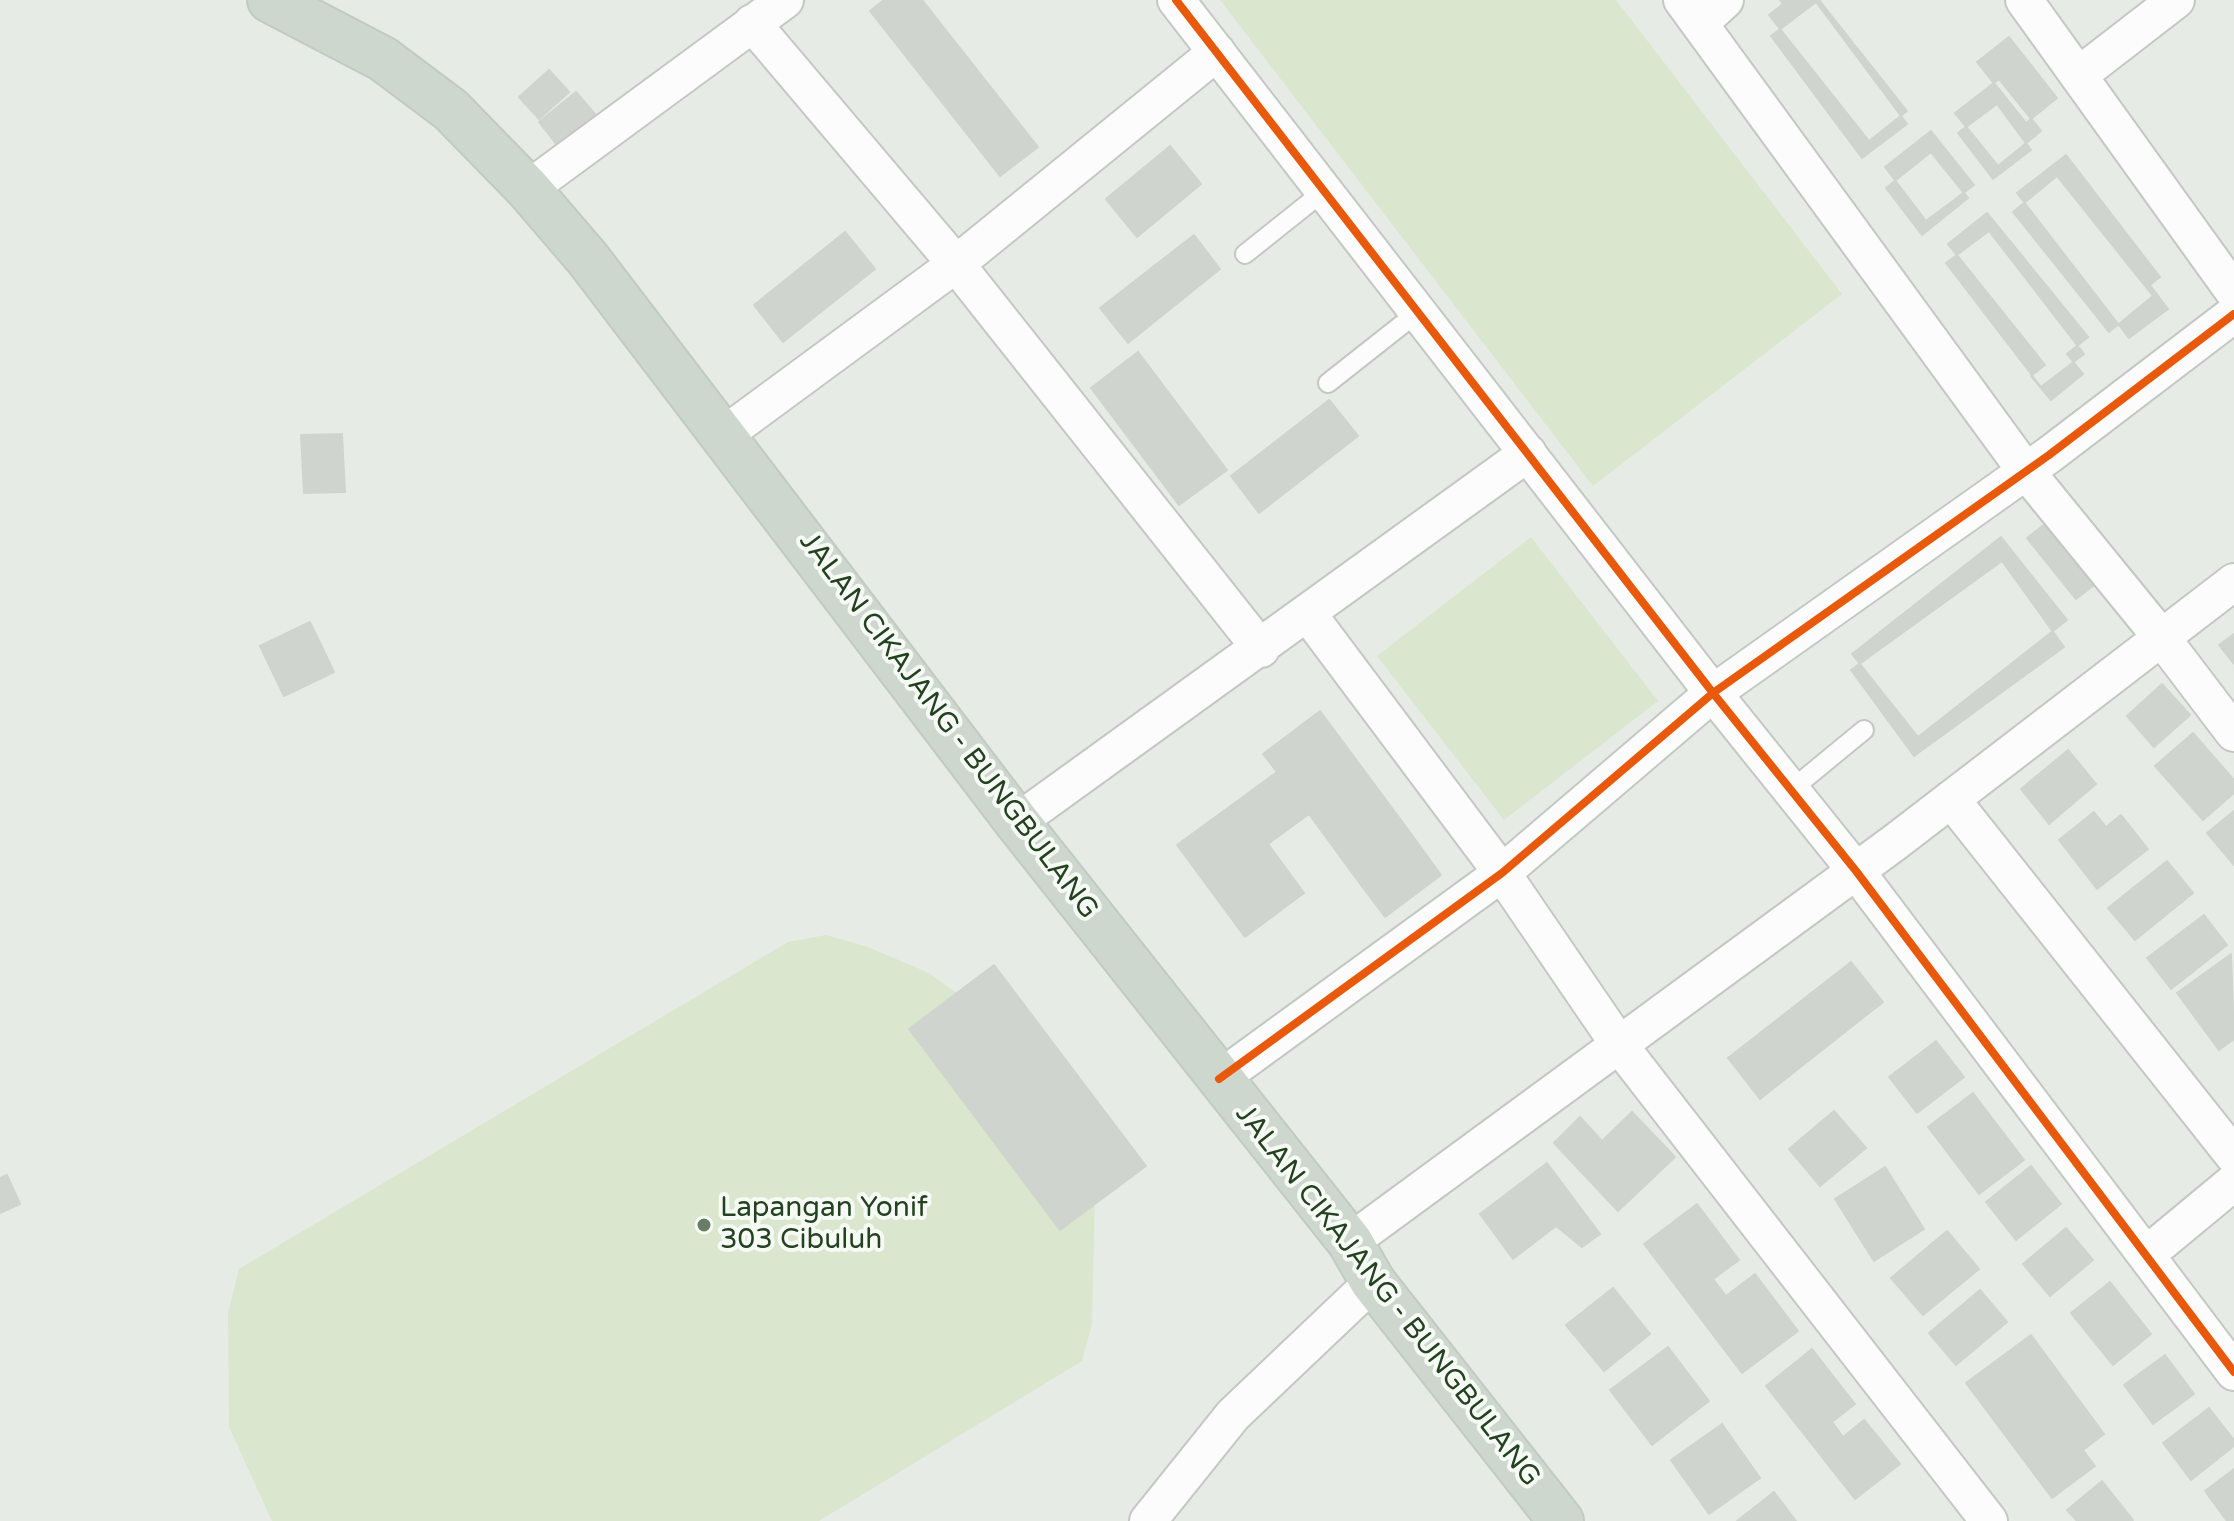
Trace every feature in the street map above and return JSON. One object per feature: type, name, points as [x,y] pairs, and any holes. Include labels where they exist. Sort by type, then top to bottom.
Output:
[{"type":"main road","name":"JALAN CIKAJANG - BUNGBULANG","points":[[270,0],[383,59],[451,110],[528,189],[588,259],[725,434],[1017,822],[1350,1242],[1373,1282],[1561,1521]]},
{"type":"street","points":[[528,189],[785,0]]},
{"type":"street","points":[[1176,0],[1713,693],[1856,871],[2234,1372]]},
{"type":"street","points":[[2024,0],[2234,292]]},
{"type":"street","points":[[2079,75],[2176,0]]},
{"type":"street","points":[[1702,8],[2025,470],[2161,637],[2234,733]]},
{"type":"street","points":[[752,23],[956,264],[1261,649]]},
{"type":"street","points":[[725,434],[956,264],[1217,52]]},
{"type":"street","points":[[1219,1079],[1502,873],[1713,693],[2025,470],[2234,314]]},
{"type":"street","points":[[1017,822],[1261,649],[1528,453]]},
{"type":"street","points":[[1350,1242],[1856,871],[2234,582]]},
{"type":"street","points":[[1308,614],[1502,873],[1620,1046],[1989,1521]]},
{"type":"street","points":[[1951,799],[2234,1156]]},
{"type":"street","points":[[2146,1255],[2234,1182]]},
{"type":"street","points":[[1148,1521],[1233,1415],[1373,1282]]},
{"type":"lane","points":[[1245,254],[1324,191]]},
{"type":"lane","points":[[1328,383],[1418,312]]},
{"type":"lane","points":[[1791,790],[1864,730]]},
{"type":"green space","points":[[1220,0],[1616,0],[1842,294],[1593,486]]},
{"type":"green space","points":[[1531,537],[1658,701],[1504,820],[1377,656]]},
{"type":"green space","name":"Lapangan Yonif 303 Cibuluh","points":[[826,935],[868,947],[929,973],[988,1016],[1095,1193],[1092,1324],[1082,1361],[819,1521],[272,1521],[229,1427],[228,1314],[239,1269],[788,942]]},
{"type":"building","points":[[884,0],[922,0],[1038,147],[1000,176],[870,11]]},
{"type":"building","points":[[1780,0],[1819,0],[1907,111],[1869,141],[1769,15],[1783,4]]},
{"type":"building","points":[[1816,2],[1907,124],[1862,158],[1771,36]]},
{"type":"building","points":[[2009,37],[2057,98],[2026,123],[1977,62]]},
{"type":"building","points":[[549,70],[569,92],[539,119],[519,97]]},
{"type":"building","points":[[1999,79],[2041,131],[1998,166],[1955,113]]},
{"type":"building","points":[[576,92],[595,114],[557,145],[539,122]]},
{"type":"building","points":[[1997,104],[2031,150],[1993,179],[1958,133]]},
{"type":"building","points":[[1931,131],[1974,185],[1926,221],[1885,167]]},
{"type":"building","points":[[1170,146],[1201,184],[1137,237],[1106,199]]},
{"type":"building","points":[[1931,152],[1968,198],[1922,235],[1886,188]]},
{"type":"building","points":[[2066,155],[2160,277],[2150,285],[2168,309],[2129,338],[2017,193]]},
{"type":"building","points":[[2057,176],[2153,296],[2109,332],[2013,212]]},
{"type":"building","points":[[1987,213],[2088,337],[2067,354],[2083,374],[2051,400],[2031,376],[2045,365],[1948,244]]},
{"type":"building","points":[[1989,231],[2084,354],[2041,387],[1946,263]]},
{"type":"building","points":[[845,232],[875,269],[783,342],[754,305]]},
{"type":"building","points":[[1194,235],[1220,269],[1128,343],[1100,308]]},
{"type":"building","points":[[1138,352],[1227,470],[1179,505],[1091,388]]},
{"type":"building","points":[[1329,400],[1358,436],[1259,513],[1231,476]]},
{"type":"building","points":[[342,434],[345,492],[304,493],[301,435]]},
{"type":"building","points":[[2067,507],[2115,569],[2076,599],[2027,538]]},
{"type":"building","points":[[2001,537],[2067,620],[1918,737],[1852,654]]},
{"type":"building","points":[[2002,561],[2064,647],[1914,756],[1851,670]]},
{"type":"building","points":[[310,622],[334,672],[284,696],[260,646]]},
{"type":"building","points":[[2234,634],[2234,664],[2219,645]]},
{"type":"building","points":[[2162,684],[2190,715],[2154,747],[2127,716]]},
{"type":"building","points":[[1320,711],[1412,835],[1355,877],[1309,814],[1268,844],[1304,893],[1245,937],[1177,845],[1277,772],[1263,754]]},
{"type":"building","points":[[2193,733],[2234,780],[2234,793],[2203,820],[2155,766]]},
{"type":"building","points":[[2068,750],[2096,784],[2049,824],[2021,789]]},
{"type":"building","points":[[2234,811],[2234,865],[2207,833]]},
{"type":"building","points":[[2094,812],[2106,827],[2121,815],[2148,849],[2097,889],[2059,840]]},
{"type":"building","points":[[1412,835],[1441,875],[1385,917],[1355,877]]},
{"type":"building","points":[[2167,861],[2193,893],[2135,940],[2108,908]]},
{"type":"building","points":[[2204,915],[2227,945],[2171,989],[2147,958]]},
{"type":"building","points":[[2231,954],[2234,1039],[2219,1050],[2177,993]]},
{"type":"building","points":[[1851,962],[1883,1002],[1760,1099],[1728,1058]]},
{"type":"building","points":[[994,965],[1146,1166],[1060,1230],[909,1029]]},
{"type":"building","points":[[1936,1041],[1964,1077],[1917,1113],[1889,1077]]},
{"type":"building","points":[[1973,1093],[2024,1160],[1979,1194],[1928,1127]]},
{"type":"building","points":[[1834,1111],[1866,1148],[1820,1186],[1789,1149]]},
{"type":"building","points":[[1632,1112],[1675,1157],[1618,1211],[1554,1143],[1580,1117],[1602,1141]]},
{"type":"building","points":[[1547,1163],[1600,1234],[1582,1247],[1556,1226],[1513,1259],[1480,1214]]},
{"type":"building","points":[[2031,1166],[2061,1204],[2016,1240],[1986,1202]]},
{"type":"building","points":[[1885,1167],[1924,1229],[1874,1261],[1835,1199]]},
{"type":"building","points":[[7,1175],[20,1204],[0,1213],[0,1178]]},
{"type":"building","points":[[1697,1204],[1739,1260],[1713,1279],[1726,1296],[1755,1274],[1798,1331],[1742,1373],[1644,1244]]},
{"type":"building","points":[[2066,1228],[2093,1260],[2050,1296],[2023,1264]]},
{"type":"building","points":[[1947,1231],[1979,1269],[1923,1315],[1891,1278]]},
{"type":"building","points":[[2110,1282],[2151,1334],[2113,1365],[2071,1313]]},
{"type":"building","points":[[1613,1288],[1650,1334],[1604,1371],[1566,1325]]},
{"type":"building","points":[[1980,1290],[2007,1322],[1956,1365],[1929,1333]]},
{"type":"building","points":[[2031,1335],[2104,1434],[2083,1450],[2095,1466],[2052,1498],[1966,1383]]},
{"type":"building","points":[[1668,1347],[1709,1401],[1652,1445],[1610,1390]]},
{"type":"building","points":[[1812,1349],[1855,1404],[1832,1422],[1843,1437],[1864,1420],[1900,1464],[1855,1499],[1766,1386]]},
{"type":"building","points":[[2165,1355],[2194,1394],[2153,1424],[2124,1385]]},
{"type":"building","points":[[2209,1408],[2234,1440],[2234,1446],[2191,1480],[2163,1443]]},
{"type":"building","points":[[1722,1424],[1760,1478],[1709,1514],[1671,1460]]},
{"type":"building","points":[[2234,1469],[2234,1521],[2227,1521],[2205,1491]]},
{"type":"building","points":[[2102,1481],[2132,1521],[2077,1521],[2067,1510]]},
{"type":"building","points":[[1774,1492],[1796,1521],[1737,1521]]},
{"type":"cycle path","points":[[1176,0],[1713,693],[1856,871],[2234,1372]]},
{"type":"cycle path","points":[[1219,1079],[1502,873],[1713,693],[2049,455],[2234,314]]},
{"type":"place","name":"Lapangan Yonif 303 Cibuluh","points":[[704,1225]]}]
